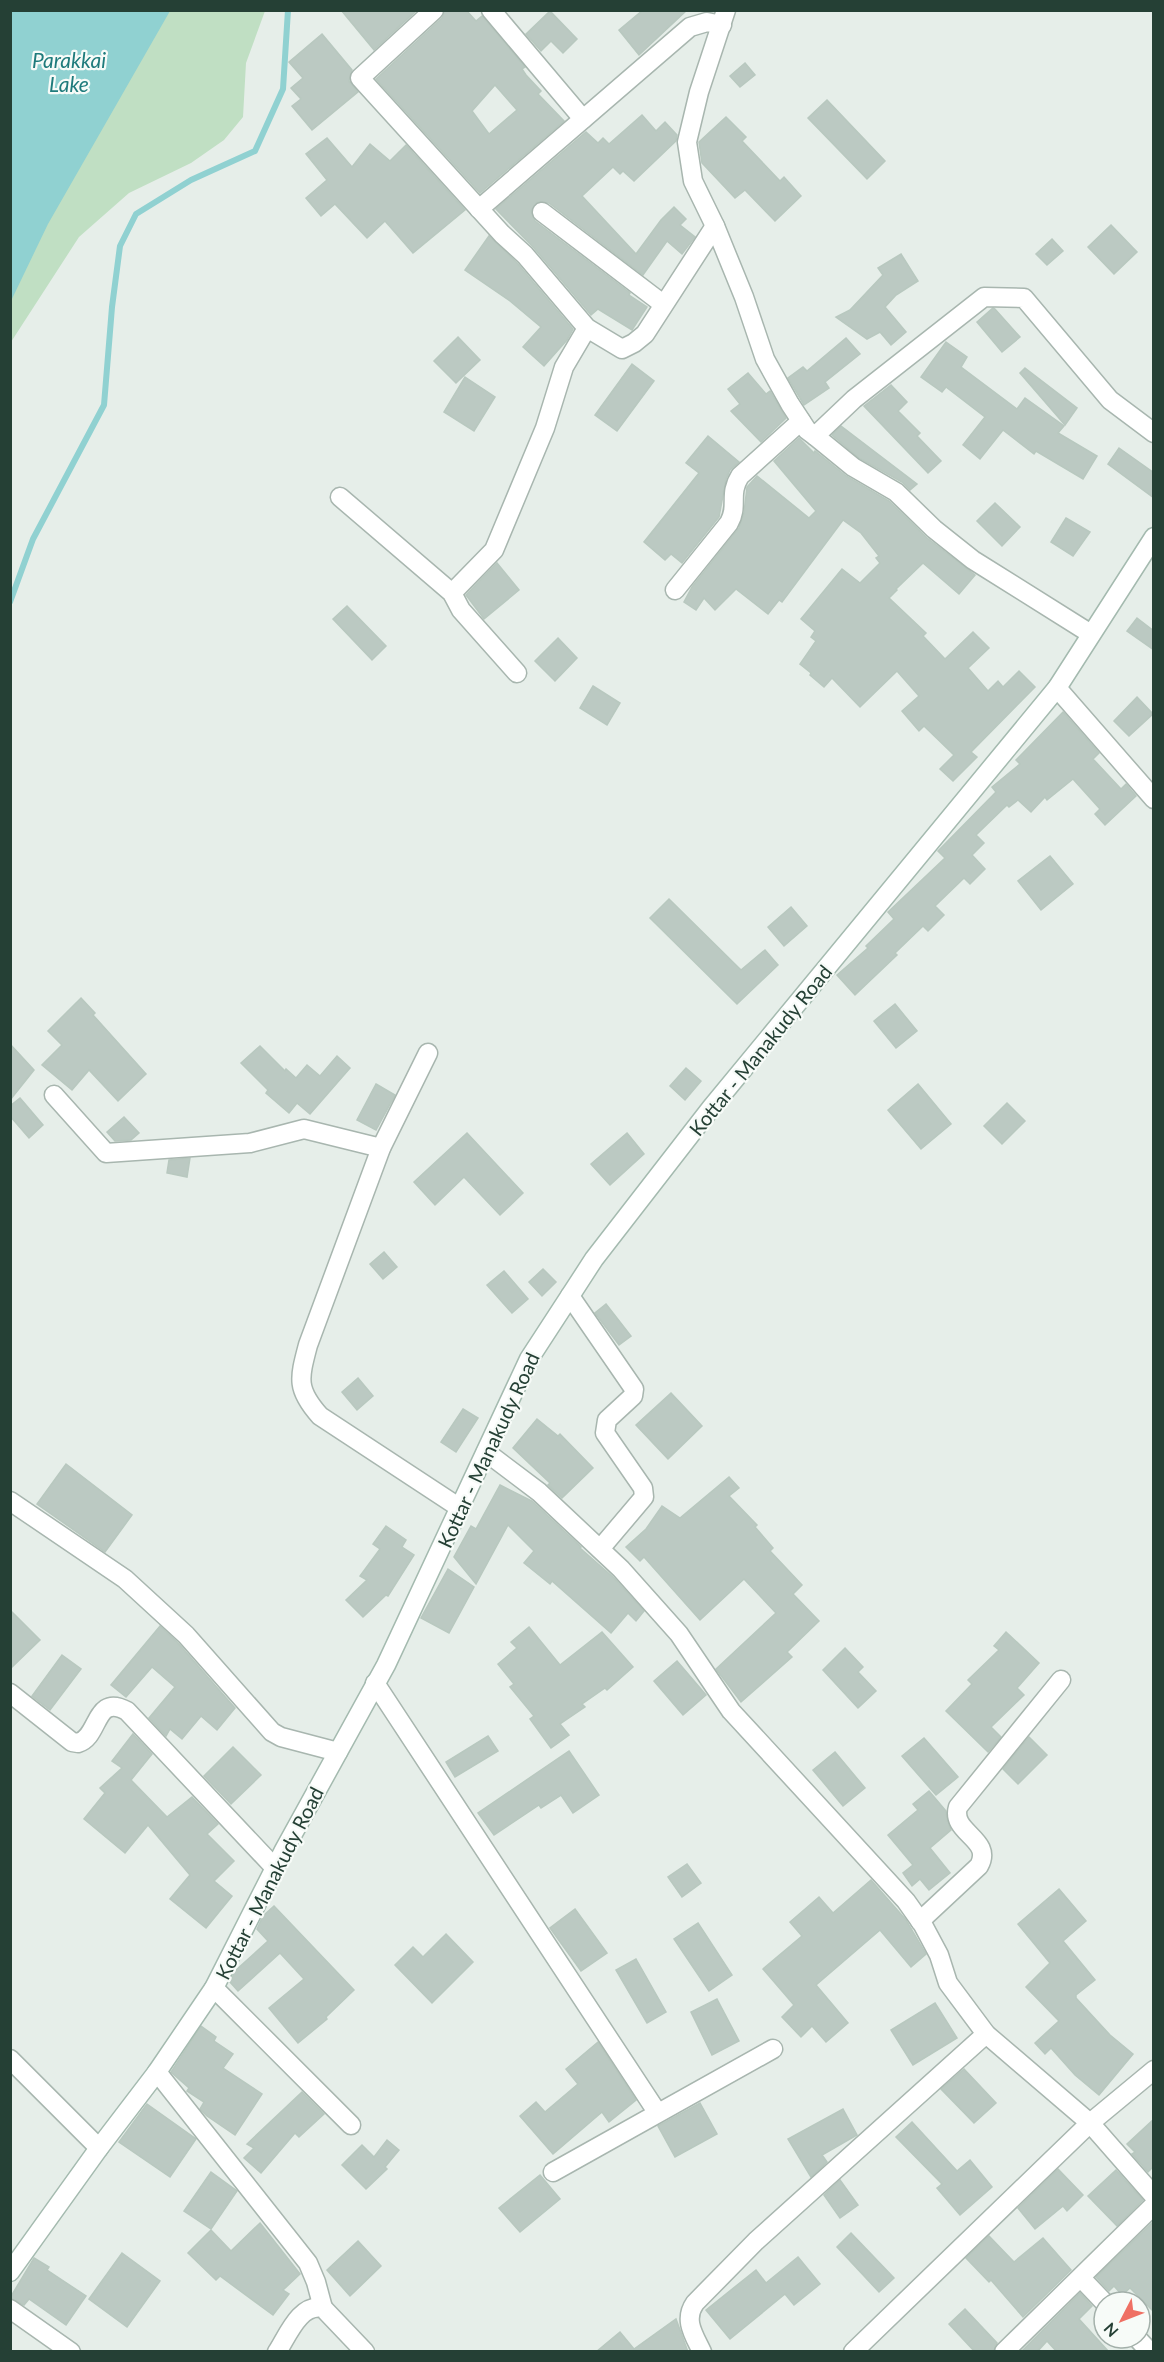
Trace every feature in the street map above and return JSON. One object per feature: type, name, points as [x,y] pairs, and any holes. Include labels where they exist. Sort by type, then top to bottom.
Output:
[{"type":"street","points":[[434,10],[360,78],[502,234],[525,255],[586,328],[622,349],[634,343],[645,333],[715,226]]},
{"type":"street","points":[[491,10],[583,119]]},
{"type":"street","points":[[479,209],[690,27],[724,18]]},
{"type":"street","points":[[724,18],[699,92],[687,142],[693,181],[715,226],[744,297],[765,359],[801,421],[814,436],[853,467],[896,492],[934,529],[973,560],[1091,634]]},
{"type":"street","points":[[542,212],[663,304]]},
{"type":"street","points":[[814,436],[854,399],[984,297],[1009,296],[1023,298],[1110,400],[1154,433]]},
{"type":"street","points":[[452,593],[494,550],[545,428],[564,367],[586,328]]},
{"type":"street","points":[[675,590],[729,523],[733,515],[733,486],[740,476],[801,421]]},
{"type":"street","points":[[340,497],[452,593],[461,610],[517,673]]},
{"type":"street","name":"Kottar - Manakudy Road","points":[[10,2272],[157,2072],[214,1988],[275,1868],[386,1665],[529,1359],[594,1259],[711,1108],[1057,688],[1154,537]]},
{"type":"street","points":[[1057,688],[1154,799]]},
{"type":"street","points":[[428,1053],[381,1148],[308,1345],[302,1366],[301,1387],[303,1395],[320,1416],[460,1508]]},
{"type":"street","points":[[54,1095],[106,1153],[250,1143],[304,1129],[381,1148]]},
{"type":"street","points":[[570,1296],[634,1389],[631,1399],[607,1419],[605,1433],[643,1488],[644,1497],[600,1549]]},
{"type":"street","points":[[486,1452],[539,1492],[621,1569],[679,1634],[731,1711],[878,1869],[921,1921],[939,1955],[948,1983],[986,2034],[1090,2123],[1154,2196]]},
{"type":"street","points":[[10,1501],[125,1579],[186,1635],[272,1732],[282,1737],[338,1752]]},
{"type":"street","points":[[921,1921],[979,1866],[982,1860],[982,1848],[958,1820],[956,1814],[958,1807],[1061,1680]]},
{"type":"street","points":[[375,1683],[657,2112]]},
{"type":"street","points":[[10,1693],[72,1742],[78,1743],[86,1738],[102,1712],[107,1708],[118,1706],[127,1711],[275,1868]]},
{"type":"street","points":[[214,1988],[351,2125]]},
{"type":"street","points":[[702,2352],[690,2325],[689,2314],[694,2303],[756,2241],[986,2034]]},
{"type":"street","points":[[553,2172],[773,2049]]},
{"type":"street","points":[[10,2059],[99,2148]]},
{"type":"street","points":[[853,2352],[1090,2123],[1154,2070]]},
{"type":"street","points":[[157,2072],[308,2263],[323,2308],[365,2352]]},
{"type":"street","points":[[1004,2352],[1154,2205]]},
{"type":"street","points":[[1081,2278],[1092,2290]]},
{"type":"street","points":[[277,2352],[308,2309],[323,2308]]},
{"type":"street","points":[[10,2309],[71,2352]]},
{"type":"green space","points":[[11,11],[265,11],[246,63],[243,117],[224,140],[191,163],[129,193],[79,237],[11,342]]},
{"type":"water","name":"Parakkai Lake","points":[[11,10],[170,11],[48,224],[11,301]]},
{"type":"building","points":[[341,10],[417,10],[374,50]]},
{"type":"building","points":[[445,10],[466,10],[476,21],[482,16],[525,67],[522,69],[526,75],[541,91],[538,94],[564,121],[480,193],[376,79],[442,18]],"holes":[[[495,85],[517,110],[489,134],[472,111]]]},
{"type":"building","points":[[643,10],[687,10],[639,55],[619,30]]},
{"type":"building","points":[[550,11],[577,39],[563,53],[551,41],[541,51],[526,34]]},
{"type":"building","points":[[322,34],[352,70],[349,81],[358,92],[312,130],[292,106],[301,99],[291,88],[303,78],[289,62]]},
{"type":"building","points":[[745,63],[755,75],[740,87],[730,76]]},
{"type":"building","points":[[827,100],[885,161],[867,179],[808,118]]},
{"type":"building","points":[[642,115],[656,131],[665,122],[677,135],[676,141],[634,181],[623,171],[620,174],[613,167],[582,196],[636,254],[661,220],[674,207],[686,219],[680,225],[695,237],[682,254],[667,241],[643,275],[549,203],[537,202],[531,211],[535,221],[647,307],[632,330],[598,309],[591,315],[534,248],[496,209],[586,132],[598,143],[603,138],[609,144]]},
{"type":"building","points":[[726,117],[746,137],[742,141],[780,181],[784,177],[801,196],[775,221],[745,190],[735,198],[702,163],[699,142]]},
{"type":"building","points":[[327,138],[352,167],[370,144],[390,161],[406,145],[465,210],[413,253],[385,221],[367,238],[335,204],[321,216],[306,198],[327,180],[306,154]]},
{"type":"building","points":[[1111,225],[1137,252],[1114,274],[1088,247]]},
{"type":"building","points":[[489,236],[517,263],[573,329],[567,340],[544,366],[523,347],[541,327],[510,301],[465,270]]},
{"type":"building","points":[[1052,239],[1063,251],[1047,265],[1036,254]]},
{"type":"building","points":[[901,254],[918,281],[896,295],[885,307],[906,332],[891,345],[880,332],[867,339],[836,317],[850,310],[883,275],[878,268]]},
{"type":"building","points":[[993,308],[1020,337],[1002,352],[977,322]]},
{"type":"building","points":[[458,337],[480,360],[456,383],[434,361]]},
{"type":"building","points":[[846,338],[860,354],[825,382],[829,388],[804,405],[788,378],[803,367],[807,371]]},
{"type":"building","points":[[946,342],[967,357],[961,367],[1017,409],[1025,398],[1064,426],[1058,433],[1097,456],[1083,479],[1036,451],[1034,454],[1003,430],[980,459],[963,445],[985,417],[946,387],[942,392],[921,377]]},
{"type":"building","points":[[632,364],[654,381],[617,431],[595,415]]},
{"type":"building","points":[[1025,368],[1077,408],[1065,425],[1020,373]]},
{"type":"building","points":[[748,373],[766,394],[770,391],[786,418],[761,442],[731,411],[740,404],[728,389]]},
{"type":"building","points":[[465,377],[495,397],[474,431],[444,412]]},
{"type":"building","points":[[891,385],[907,402],[898,411],[920,433],[917,436],[941,461],[928,473],[864,406]]},
{"type":"building","points":[[841,426],[917,484],[910,490],[902,482],[859,458],[832,435]]},
{"type":"building","points":[[708,436],[739,462],[730,470],[726,479],[719,517],[682,563],[671,554],[665,560],[644,542],[699,473],[686,463]]},
{"type":"building","points":[[799,438],[814,453],[815,451],[846,476],[889,501],[927,538],[975,575],[959,594],[923,563],[896,589],[889,598],[926,633],[923,636],[945,659],[973,632],[989,648],[968,668],[988,691],[998,681],[1003,687],[1019,671],[1035,687],[971,752],[977,757],[953,781],[940,769],[954,755],[924,726],[919,731],[902,711],[919,696],[897,671],[860,707],[832,678],[824,687],[800,664],[816,641],[811,637],[815,631],[801,619],[842,569],[860,583],[880,563],[876,558],[879,556],[861,533],[843,520],[782,602],[779,600],[768,614],[736,589],[715,610],[704,598],[696,610],[684,602],[692,587],[739,528],[744,513],[747,487],[757,476],[809,518],[816,511],[774,461]]},
{"type":"building","points":[[1119,448],[1154,473],[1154,498],[1108,464]]},
{"type":"building","points":[[995,503],[1020,527],[1002,546],[977,521]]},
{"type":"building","points":[[1066,518],[1090,532],[1073,556],[1051,542]]},
{"type":"building","points":[[497,563],[519,590],[484,619],[466,595]]},
{"type":"building","points":[[347,606],[386,646],[372,660],[333,619]]},
{"type":"building","points":[[1137,618],[1154,631],[1154,650],[1127,631]]},
{"type":"building","points":[[558,638],[577,658],[555,681],[535,661]]},
{"type":"building","points":[[593,686],[620,703],[607,725],[580,708]]},
{"type":"building","points":[[1137,697],[1153,714],[1129,736],[1114,721]]},
{"type":"building","points":[[1063,712],[1099,753],[1093,759],[1121,789],[1126,784],[1136,796],[1105,825],[1095,814],[1100,809],[1073,779],[1047,800],[1045,797],[1031,812],[1018,800],[1009,807],[1007,805],[976,835],[984,843],[972,855],[985,869],[970,884],[964,878],[935,906],[944,915],[928,931],[923,926],[895,953],[897,955],[855,995],[837,975],[868,948],[866,946],[894,919],[888,912],[945,858],[938,851],[996,792],[992,787],[1020,764],[1016,760]]},
{"type":"building","points":[[1050,856],[1073,884],[1041,910],[1018,881]]},
{"type":"building","points":[[669,899],[741,970],[765,950],[778,965],[737,1004],[650,918]]},
{"type":"building","points":[[791,907],[807,926],[784,946],[768,927]]},
{"type":"building","points":[[81,998],[95,1013],[93,1015],[146,1074],[118,1101],[89,1070],[72,1090],[42,1065],[62,1045],[48,1031]]},
{"type":"building","points":[[895,1004],[917,1031],[896,1048],[874,1021]]},
{"type":"building","points":[[10,1044],[34,1070],[10,1100]]},
{"type":"building","points":[[260,1046],[285,1071],[286,1069],[296,1078],[307,1065],[320,1076],[337,1056],[350,1068],[310,1114],[297,1103],[289,1113],[266,1093],[268,1090],[241,1063]]},
{"type":"building","points":[[686,1068],[701,1081],[685,1100],[670,1086]]},
{"type":"building","points":[[376,1084],[395,1095],[376,1130],[357,1120]]},
{"type":"building","points":[[918,1084],[951,1124],[921,1149],[888,1110]]},
{"type":"building","points":[[20,1098],[43,1125],[29,1138],[10,1116],[10,1106]]},
{"type":"building","points":[[1007,1103],[1025,1121],[1002,1144],[984,1126]]},
{"type":"building","points":[[124,1117],[139,1133],[131,1140],[115,1141],[107,1132]]},
{"type":"building","points":[[467,1133],[523,1193],[500,1215],[464,1177],[435,1205],[414,1182]]},
{"type":"building","points":[[627,1133],[644,1154],[610,1185],[591,1164]]},
{"type":"building","points":[[190,1158],[187,1177],[167,1173],[169,1160]]},
{"type":"building","points":[[384,1252],[397,1267],[383,1279],[370,1264]]},
{"type":"building","points":[[543,1269],[556,1282],[542,1296],[529,1282]]},
{"type":"building","points":[[504,1271],[528,1299],[512,1313],[487,1285]]},
{"type":"building","points":[[606,1304],[631,1336],[619,1345],[595,1313]]},
{"type":"building","points":[[358,1378],[373,1396],[357,1410],[342,1392]]},
{"type":"building","points":[[671,1393],[702,1426],[668,1459],[636,1425]]},
{"type":"building","points":[[463,1409],[478,1418],[456,1452],[441,1442]]},
{"type":"building","points":[[537,1419],[558,1436],[560,1434],[593,1468],[562,1498],[548,1485],[550,1483],[513,1448]]},
{"type":"building","points":[[66,1464],[132,1515],[105,1552],[37,1504]]},
{"type":"building","points":[[729,1477],[739,1488],[729,1496],[757,1525],[755,1527],[773,1548],[770,1551],[802,1585],[793,1594],[819,1621],[787,1652],[792,1657],[741,1702],[716,1669],[776,1613],[744,1579],[700,1620],[644,1557],[640,1561],[626,1547],[646,1529],[662,1506],[680,1518]]},
{"type":"building","points":[[500,1485],[532,1501],[614,1578],[644,1611],[636,1621],[628,1613],[611,1633],[552,1581],[550,1584],[524,1563],[534,1551],[508,1525],[476,1584],[454,1557],[471,1526],[476,1529]]},
{"type":"building","points":[[386,1526],[406,1540],[402,1547],[414,1555],[388,1596],[386,1595],[363,1617],[346,1600],[367,1580],[360,1576],[380,1549],[373,1544]]},
{"type":"building","points":[[448,1569],[474,1587],[449,1633],[421,1618]]},
{"type":"building","points":[[10,1610],[40,1640],[10,1669]]},
{"type":"building","points":[[160,1626],[178,1643],[235,1708],[217,1730],[201,1716],[182,1739],[170,1729],[166,1736],[149,1718],[175,1687],[152,1667],[126,1697],[111,1685]]},
{"type":"building","points":[[529,1627],[560,1665],[602,1632],[633,1667],[607,1690],[605,1688],[582,1704],[585,1707],[560,1724],[569,1735],[551,1748],[530,1719],[534,1716],[510,1687],[514,1684],[498,1664],[517,1648],[511,1642]]},
{"type":"building","points":[[1006,1632],[1039,1663],[1017,1688],[1024,1695],[991,1727],[1001,1737],[988,1752],[946,1711],[972,1684],[968,1680],[999,1650],[994,1646]]},
{"type":"building","points":[[845,1648],[863,1667],[858,1672],[876,1691],[858,1708],[823,1670]]},
{"type":"building","points":[[62,1655],[81,1669],[50,1710],[32,1696]]},
{"type":"building","points":[[677,1661],[706,1695],[683,1715],[654,1681]]},
{"type":"building","points":[[133,1734],[152,1754],[131,1780],[167,1817],[192,1797],[218,1824],[207,1834],[234,1861],[214,1881],[232,1896],[206,1928],[170,1899],[190,1875],[148,1825],[125,1853],[84,1819],[105,1793],[100,1788],[122,1768],[112,1761]]},
{"type":"building","points":[[488,1736],[498,1751],[455,1777],[446,1762]]},
{"type":"building","points":[[1029,1737],[1047,1755],[1018,1784],[1003,1769]]},
{"type":"building","points":[[924,1738],[958,1777],[936,1795],[902,1756]]},
{"type":"building","points":[[233,1747],[261,1775],[231,1804],[204,1776]]},
{"type":"building","points":[[569,1751],[599,1795],[573,1813],[561,1795],[541,1808],[539,1805],[494,1835],[478,1813]]},
{"type":"building","points":[[835,1752],[865,1788],[843,1806],[813,1770]]},
{"type":"building","points":[[929,1791],[946,1811],[951,1830],[930,1848],[950,1873],[929,1890],[920,1879],[912,1886],[903,1873],[913,1865],[888,1835],[918,1810],[913,1804]]},
{"type":"building","points":[[687,1864],[701,1883],[682,1897],[668,1877]]},
{"type":"building","points":[[871,1880],[906,1920],[926,1954],[911,1967],[880,1930],[816,1985],[848,2023],[826,2042],[812,2026],[801,2037],[782,2017],[794,2005],[763,1969],[802,1936],[790,1922],[819,1897],[833,1913]]},
{"type":"building","points":[[1059,1889],[1086,1921],[1063,1941],[1095,1980],[1076,1995],[1076,1998],[1110,2035],[1133,2054],[1099,2095],[1075,2075],[1051,2048],[1045,2054],[1035,2043],[1059,2021],[1026,1987],[1050,1963],[1018,1924]]},
{"type":"building","points":[[274,1906],[354,1990],[326,2017],[327,2019],[298,2043],[269,2008],[304,1979],[280,1953],[238,1991],[230,1982],[235,1971],[268,1941],[257,1929],[263,1916]]},
{"type":"building","points":[[575,1909],[607,1953],[581,1971],[550,1928]]},
{"type":"building","points":[[698,1923],[732,1975],[709,1991],[674,1939]]},
{"type":"building","points":[[446,1934],[473,1962],[432,2003],[395,1965],[413,1947],[423,1957]]},
{"type":"building","points":[[636,1959],[666,2012],[647,2023],[616,1970]]},
{"type":"building","points":[[717,1999],[739,2041],[712,2055],[691,2012]]},
{"type":"building","points":[[935,2003],[957,2038],[913,2065],[891,2030]]},
{"type":"building","points":[[201,2026],[216,2037],[214,2041],[233,2054],[223,2068],[262,2094],[235,2135],[207,2116],[200,2109],[204,2102],[187,2091],[189,2088],[171,2072]]},
{"type":"building","points":[[598,2042],[636,2100],[609,2122],[602,2112],[553,2154],[520,2116],[536,2102],[545,2112],[578,2084],[566,2069]]},
{"type":"building","points":[[964,2069],[996,2103],[974,2123],[941,2089]]},
{"type":"building","points":[[302,2092],[324,2114],[299,2137],[295,2133],[261,2173],[244,2158],[254,2148],[247,2144]]},
{"type":"building","points":[[700,2103],[717,2134],[675,2157],[658,2126]]},
{"type":"building","points":[[147,2104],[196,2139],[170,2177],[119,2142]]},
{"type":"building","points":[[843,2109],[857,2135],[822,2155],[827,2162],[811,2177],[788,2139]]},
{"type":"building","points":[[1154,2119],[1154,2166],[1148,2172],[1132,2154],[1135,2152],[1127,2144]]},
{"type":"building","points":[[912,2122],[957,2171],[970,2160],[992,2187],[960,2215],[937,2188],[942,2184],[896,2137]]},
{"type":"building","points":[[387,2140],[399,2150],[385,2167],[387,2169],[366,2189],[342,2165],[362,2145],[374,2157]]},
{"type":"building","points":[[1058,2169],[1083,2195],[1067,2211],[1063,2206],[1035,2229],[1018,2208]]},
{"type":"building","points":[[1116,2170],[1143,2200],[1117,2226],[1088,2196]]},
{"type":"building","points":[[211,2172],[237,2191],[211,2229],[184,2211]]},
{"type":"building","points":[[540,2175],[560,2199],[520,2232],[499,2208]]},
{"type":"building","points":[[840,2180],[858,2205],[840,2218],[824,2195]]},
{"type":"building","points":[[1154,2221],[1154,2312],[1152,2310],[1152,2290],[1132,2290],[1130,2288],[1118,2290],[1114,2286],[1108,2290],[1096,2277]]},
{"type":"building","points":[[260,2223],[300,2274],[283,2290],[289,2294],[273,2315],[220,2276],[216,2280],[188,2253],[211,2230],[231,2251]]},
{"type":"building","points":[[851,2233],[894,2278],[879,2292],[837,2247]]},
{"type":"building","points":[[989,2236],[1014,2262],[1043,2238],[1071,2270],[1023,2317],[991,2280],[989,2282],[966,2258]]},
{"type":"building","points":[[358,2241],[381,2266],[350,2296],[327,2270]]},
{"type":"building","points":[[122,2253],[160,2281],[127,2327],[89,2299]]},
{"type":"building","points":[[798,2257],[820,2284],[794,2305],[785,2294],[730,2339],[706,2310],[756,2270],[766,2283]]},
{"type":"building","points":[[34,2258],[49,2267],[47,2270],[86,2296],[66,2325],[29,2299],[24,2305],[10,2298]]},
{"type":"building","points":[[1080,2293],[1092,2306],[1079,2319],[1092,2333],[1092,2350],[1109,2352],[1057,2352],[1047,2341],[1037,2352],[1021,2352]]},
{"type":"building","points":[[965,2309],[997,2343],[993,2352],[975,2352],[949,2324]]},
{"type":"building","points":[[676,2319],[688,2352],[596,2352],[620,2332],[634,2349]]},
{"type":"waterway","points":[[10,602],[33,539],[104,405],[112,307],[120,246],[136,214],[191,180],[255,151],[283,89],[288,10]]}]
